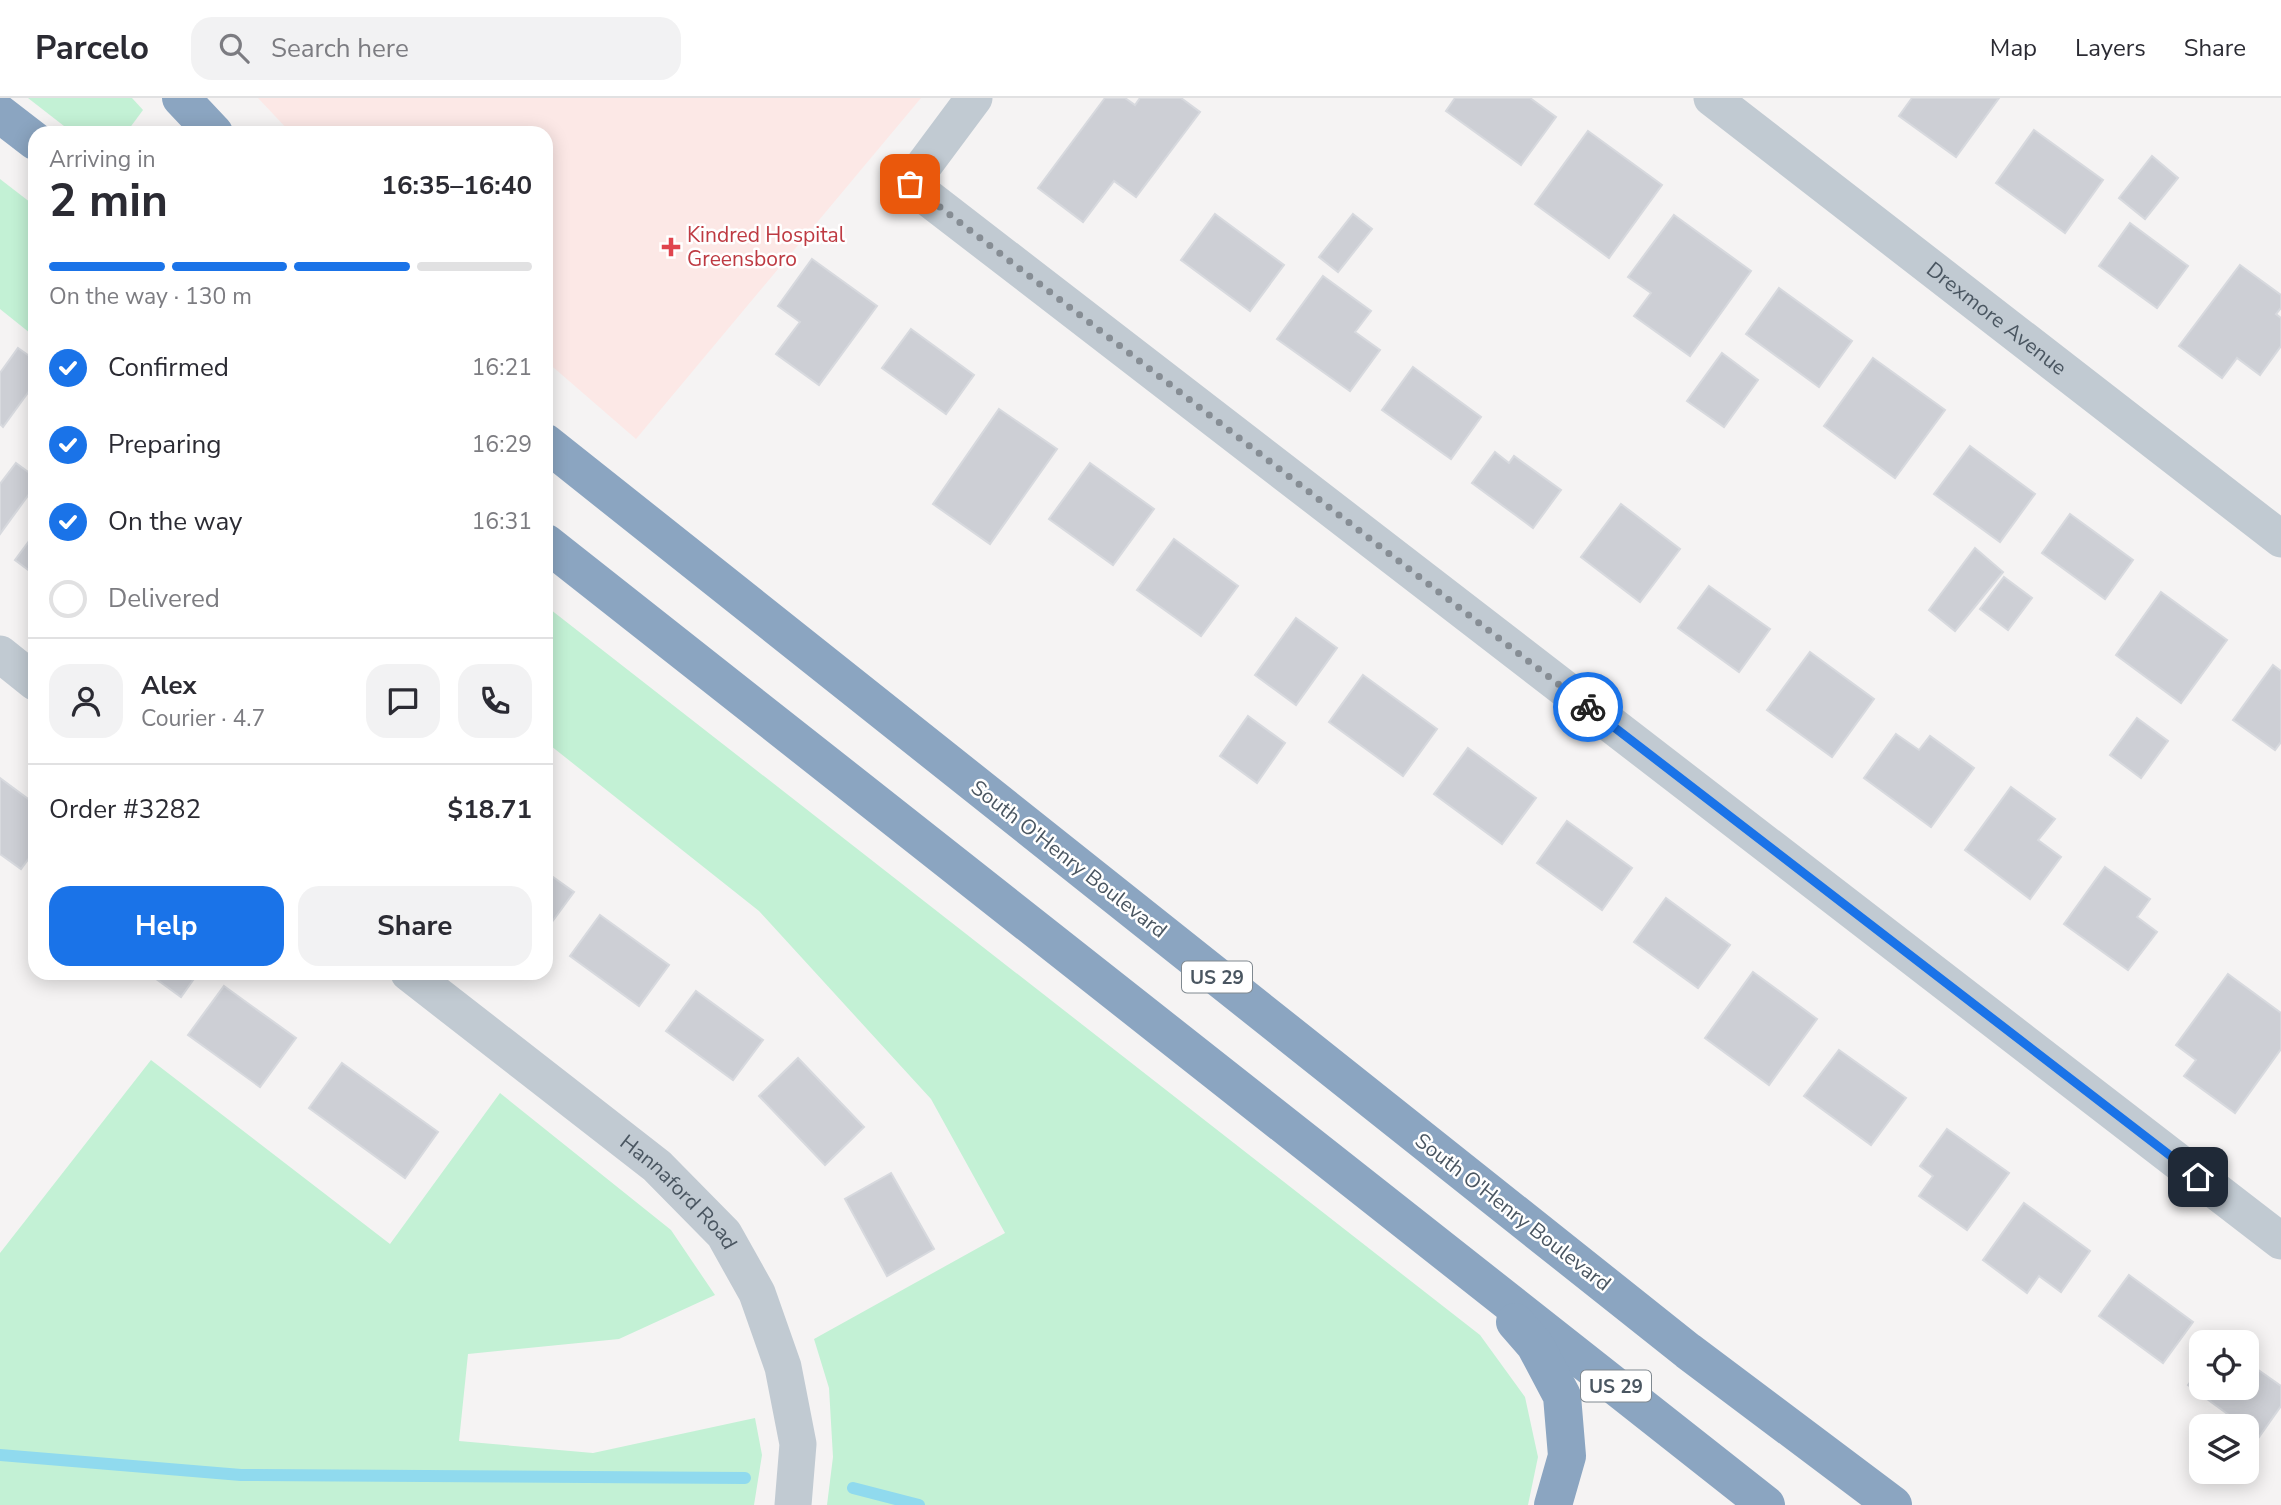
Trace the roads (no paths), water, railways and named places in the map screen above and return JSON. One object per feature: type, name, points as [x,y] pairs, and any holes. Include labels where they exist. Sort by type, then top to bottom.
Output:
[{"type":"highway","points":[[181,98],[207,126]]},
{"type":"highway","points":[[0,114],[28,136]]},
{"type":"highway","name":"South O'Henry Boulevard","points":[[553,449],[1667,1334],[1893,1505]]},
{"type":"highway","name":"US 29","points":[[553,549],[1766,1505]]},
{"type":"highway","points":[[1467,1268],[1535,1345],[1562,1395],[1567,1456],[1553,1505]]},
{"type":"street","points":[[974,98],[910,184],[2275,1224]]},
{"type":"street","name":"Drexmore Avenue","points":[[1713,98],[2281,540]]},
{"type":"street","points":[[0,654],[28,676]]},
{"type":"street","name":"Hannaford Road","points":[[418,980],[657,1166],[724,1234],[757,1293],[783,1367],[798,1444],[793,1505]]},
{"type":"waterway","points":[[0,1455],[241,1475],[745,1478]]},
{"type":"waterway","points":[[853,1488],[919,1505]]},
{"type":"place","name":"Kindred Hospital Greensboro","points":[[671,247]]}]
